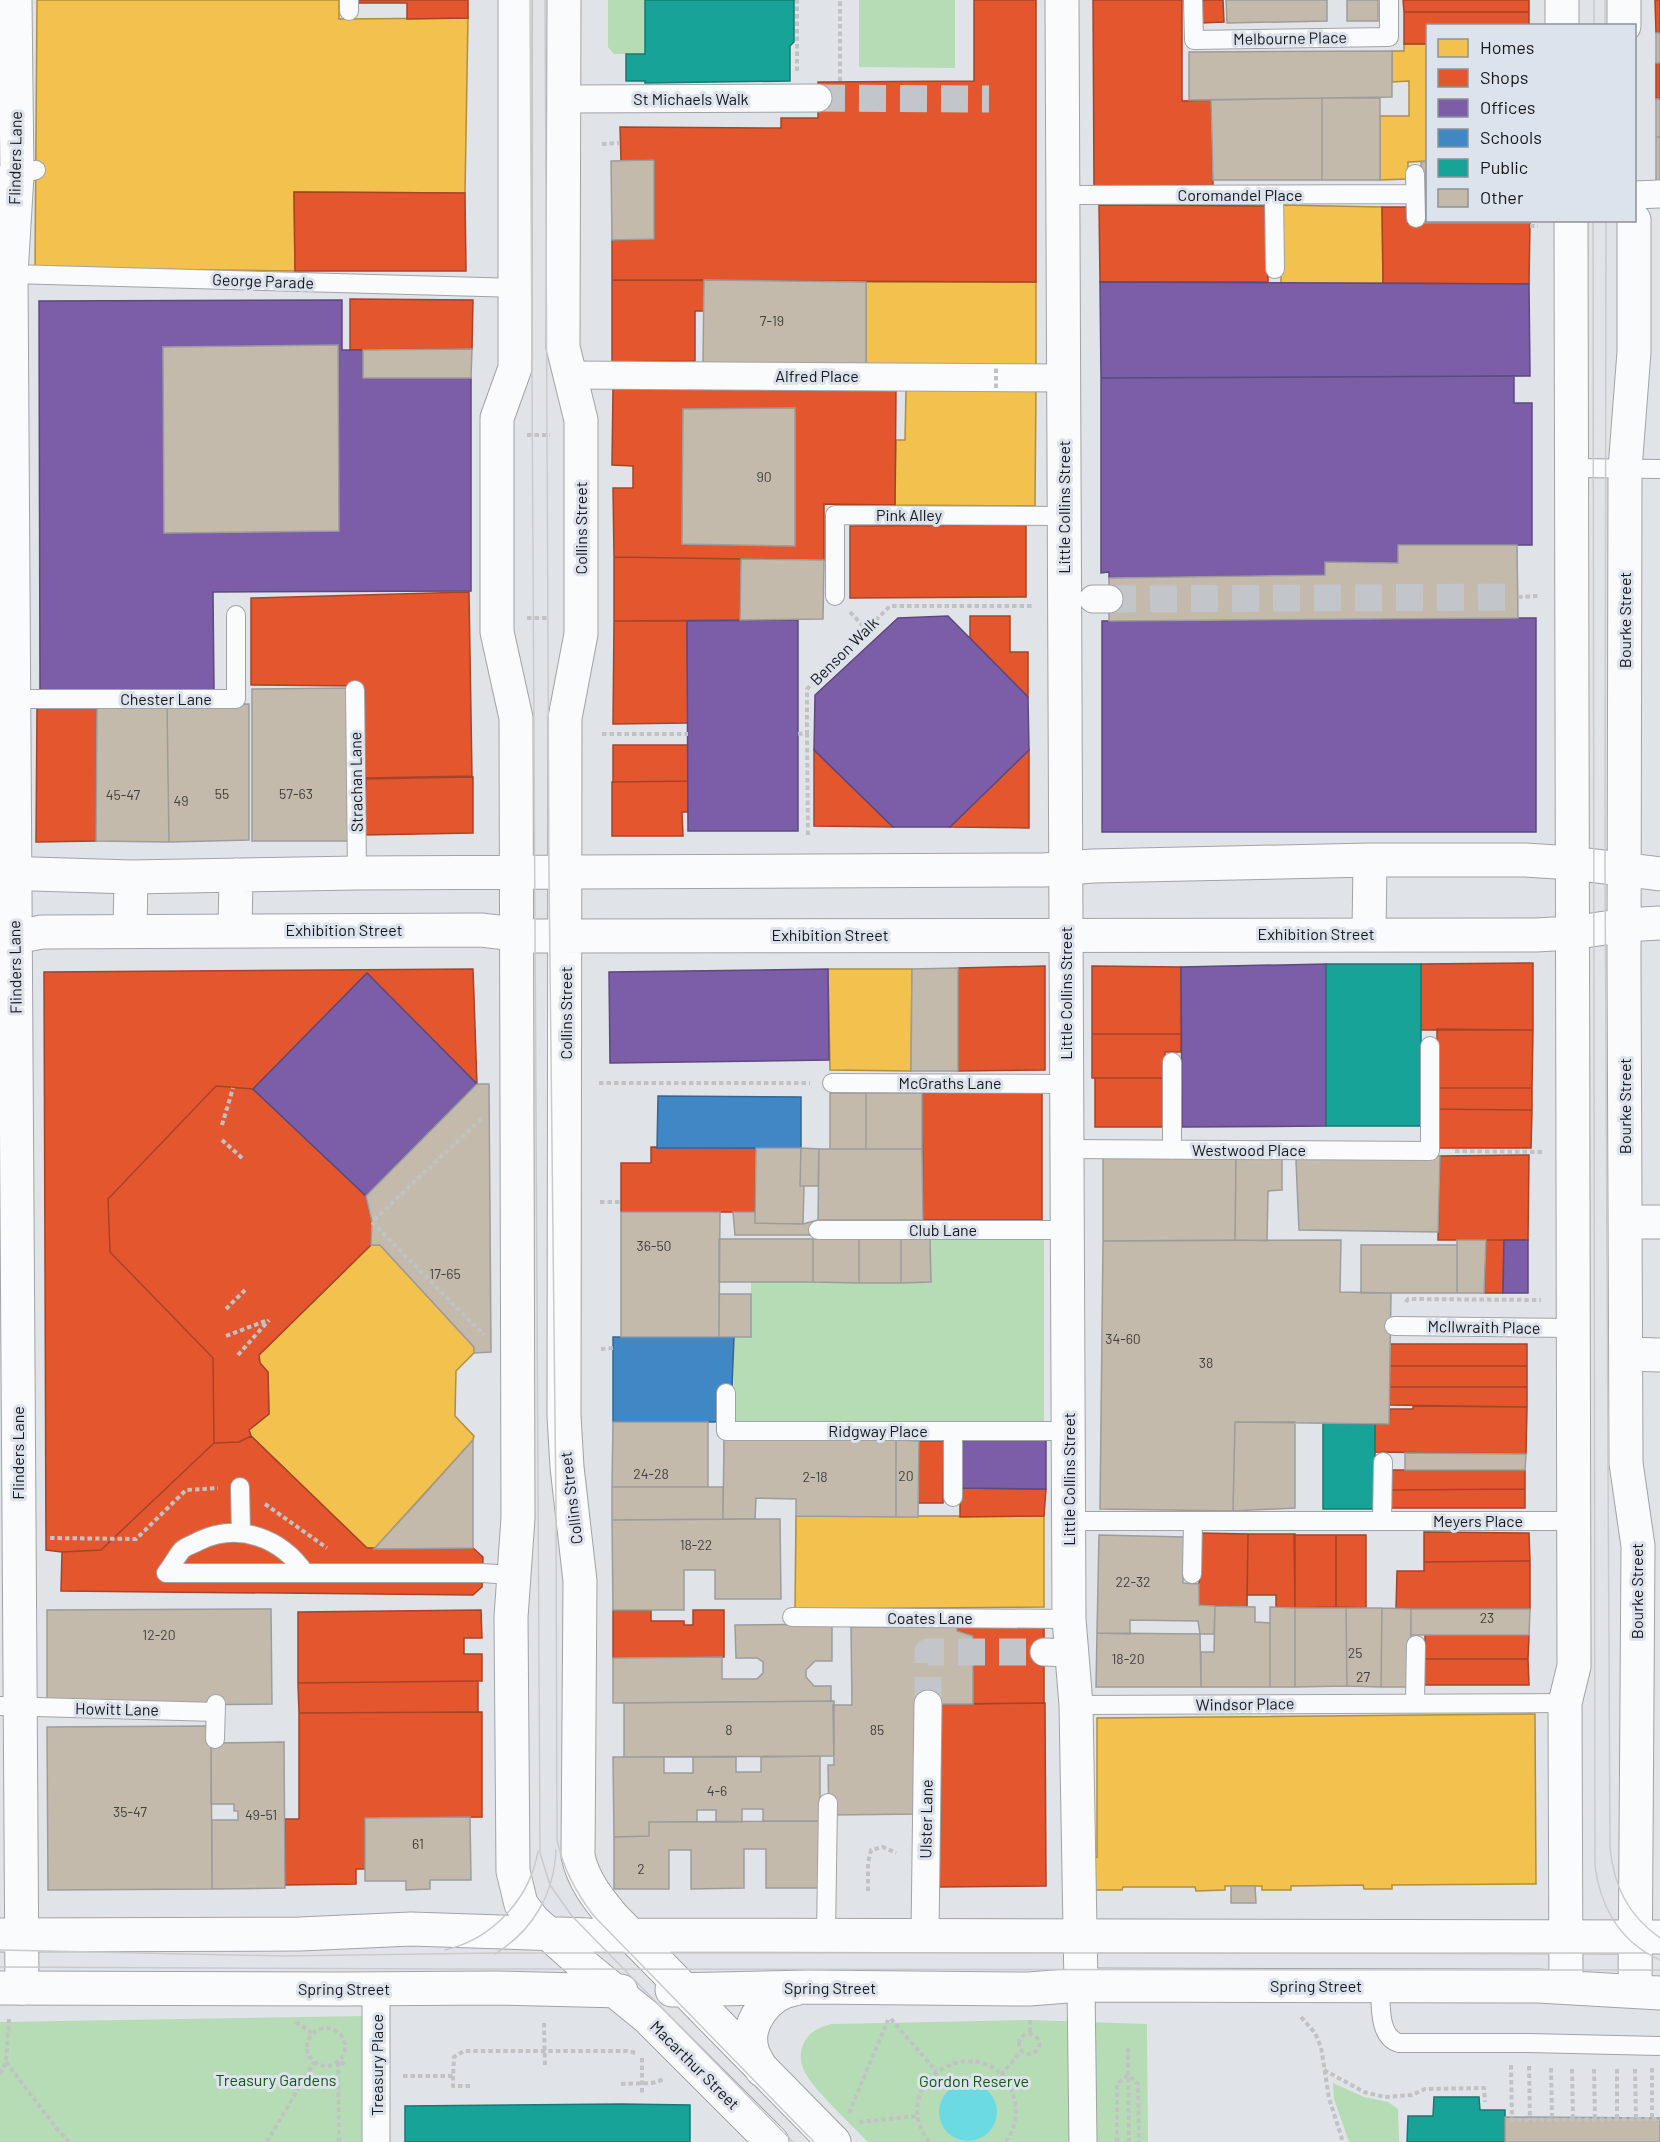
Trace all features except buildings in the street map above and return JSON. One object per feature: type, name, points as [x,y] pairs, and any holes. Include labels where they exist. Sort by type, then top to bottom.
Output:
[{"type":"street","name":"Flinders Lane","points":[[10,1998],[7,874],[9,678],[6,425],[11,274],[18,173],[7,34],[15,0]]},
{"type":"street","points":[[481,1931],[495,1928],[507,1915],[512,1892],[511,1617],[512,1575],[518,1518],[516,718],[497,632],[497,418],[515,368],[515,0]]},
{"type":"street","name":"Collins Street","points":[[564,0],[563,347],[581,420],[581,634],[565,718],[564,1416],[567,1467],[580,1575],[578,1844],[580,1864],[593,1891],[613,1917],[684,1989]]},
{"type":"street","name":"Little Collins Street","points":[[1062,0],[1065,195],[1064,516],[1069,1619],[1057,1652],[1076,1705],[1081,1985]]},
{"type":"street","points":[[1562,0],[1562,24]]},
{"type":"street","points":[[1624,0],[1624,24]]},
{"type":"street","name":"St Michaels Walk","points":[[564,99],[807,98]]},
{"type":"street","points":[[1636,195],[1660,195]]},
{"type":"street","points":[[1566,1987],[1564,1703],[1574,1666],[1571,222]]},
{"type":"street","name":"Bourke Street","points":[[1634,222],[1634,352],[1625,469],[1626,1463],[1638,1546],[1648,1992]]},
{"type":"street","name":"Alfred Place","points":[[570,375],[1064,378]]},
{"type":"street","points":[[7,874],[131,877],[357,873],[565,873],[1525,860],[1660,873]]},
{"type":"street","points":[[1370,861],[1370,934]]},
{"type":"street","points":[[235,930],[236,875]]},
{"type":"street","points":[[130,931],[131,877]]},
{"type":"street","name":"Exhibition Street","points":[[8,937],[42,932],[235,930],[481,930],[516,935],[1536,935],[1660,923]]},
{"type":"street","points":[[1626,1222],[1660,1222]]},
{"type":"street","points":[[1626,1354],[1660,1355]]},
{"type":"street","name":"Ulster Lane","points":[[925,1934],[928,1704]]},
{"type":"street","points":[[512,1847],[513,1871],[520,1904],[527,1914],[615,1991]]},
{"type":"street","points":[[10,1935],[300,1934],[411,1929],[630,1935],[1648,1937]]},
{"type":"street","points":[[1081,1985],[1083,2142]]},
{"type":"street","name":"Spring Street","points":[[10,1998],[376,1989],[495,1988],[615,1991],[809,1987],[1029,1989],[1081,1985],[1566,1987],[1648,1992]]},
{"type":"street","points":[[762,2070],[753,2053],[752,2044],[755,2021],[760,2012],[775,1996],[788,1990],[809,1987]]},
{"type":"street","name":"Treasury Place","points":[[376,1989],[376,2142]]},
{"type":"street","points":[[684,1989],[762,2070],[843,2128]]},
{"type":"street","name":"Macarthur Street","points":[[615,1991],[661,2030],[772,2142]]},
{"type":"lane","name":"Melbourne Place","points":[[1193,0],[1194,40],[1389,37],[1389,0]]},
{"type":"lane","points":[[1415,174],[1416,218]]},
{"type":"lane","name":"Coromandel Place","points":[[1065,195],[1415,194]]},
{"type":"lane","points":[[1274,195],[1275,269]]},
{"type":"lane","name":"George Parade","points":[[11,274],[515,288]]},
{"type":"lane","points":[[1572,468],[1660,469]]},
{"type":"lane","name":"Pink Alley","points":[[835,596],[836,515],[1064,516]]},
{"type":"lane","name":"Chester Lane","points":[[9,678],[236,699],[236,615]]},
{"type":"lane","name":"Strachan Lane","points":[[355,690],[357,873]]},
{"type":"lane","points":[[1430,1046],[1430,1151]]},
{"type":"lane","points":[[1172,1062],[1172,1150]]},
{"type":"lane","name":"McGraths Lane","points":[[832,1083],[1067,1084]]},
{"type":"lane","name":"Westwood Place","points":[[1067,1149],[1430,1151]]},
{"type":"lane","name":"Club Lane","points":[[818,1230],[1068,1230]]},
{"type":"lane","name":"McIlwraith Place","points":[[1394,1326],[1574,1328]]},
{"type":"lane","name":"Ridgway Place","points":[[726,1393],[726,1431],[1069,1431]]},
{"type":"lane","points":[[952,1497],[953,1432]]},
{"type":"lane","points":[[1382,1521],[1383,1462]]},
{"type":"lane","points":[[240,1487],[242,1532]]},
{"type":"lane","name":"Meyers Place","points":[[1069,1521],[1574,1521]]},
{"type":"lane","points":[[1192,1574],[1193,1521]]},
{"type":"lane","points":[[305,1573],[295,1559],[268,1540],[242,1532],[211,1536],[183,1549],[166,1574],[482,1573],[512,1575]]},
{"type":"lane","name":"Coates Lane","points":[[792,1617],[1069,1619]]},
{"type":"lane","points":[[1415,1702],[1416,1645]]},
{"type":"lane","name":"Windsor Place","points":[[1076,1705],[1564,1703]]},
{"type":"lane","name":"Howitt Lane","points":[[10,1706],[216,1708],[215,1739]]},
{"type":"lane","points":[[826,1935],[828,1803]]},
{"type":"lane","points":[[1380,1986],[1385,2033],[1393,2042],[1660,2046]]},
{"type":"path","points":[[797,0],[807,98]]},
{"type":"path","points":[[840,0],[840,82]]},
{"type":"path","points":[[603,144],[620,143]]},
{"type":"path","points":[[1530,226],[1539,226]]},
{"type":"path","points":[[996,366],[996,388]]},
{"type":"path","points":[[521,435],[556,435]]},
{"type":"path","points":[[1518,597],[1539,596]]},
{"type":"path","name":"Benson Walk","points":[[808,838],[807,688],[890,606],[1041,606]]},
{"type":"path","points":[[522,618],[555,618]]},
{"type":"path","points":[[798,734],[807,733]]},
{"type":"path","points":[[602,734],[688,734]]},
{"type":"path","points":[[599,1083],[832,1083]]},
{"type":"path","points":[[222,1125],[233,1088]]},
{"type":"path","points":[[481,1119],[372,1222],[484,1335]]},
{"type":"path","points":[[222,1140],[243,1159]]},
{"type":"path","points":[[1430,1151],[1573,1152]]},
{"type":"path","points":[[600,1202],[621,1202]]},
{"type":"path","points":[[226,1310],[245,1290]]},
{"type":"path","points":[[226,1336],[269,1320],[238,1355]]},
{"type":"path","points":[[601,1349],[613,1348]]},
{"type":"path","points":[[45,1538],[136,1539],[186,1490],[240,1487],[331,1550]]},
{"type":"path","points":[[868,1891],[868,1863],[871,1850],[883,1847],[895,1851],[898,1858]]},
{"type":"path","points":[[0,2074],[6,2062],[10,1998]]},
{"type":"path","points":[[1299,2014],[1315,2033],[1321,2047],[1329,2098],[1343,2142]]},
{"type":"path","points":[[1029,2015],[1030,2034]]},
{"type":"path","points":[[843,2128],[889,2017],[936,2071]]},
{"type":"path","points":[[291,2019],[312,2033]]},
{"type":"path","points":[[544,2023],[545,2068]]},
{"type":"path","points":[[336,2030],[338,2024]]},
{"type":"path","points":[[324,2028],[336,2030],[345,2045],[342,2057],[338,2062],[326,2066],[314,2062],[307,2051],[312,2033],[324,2028]]},
{"type":"path","points":[[1030,2034],[1039,2039],[1038,2051],[1029,2054],[1022,2050],[1019,2044],[1021,2037],[1030,2034]]},
{"type":"path","points":[[1128,2048],[1129,2142]]},
{"type":"path","points":[[1001,2075],[1022,2050]]},
{"type":"path","points":[[472,2086],[453,2086],[453,2059],[462,2051],[634,2052],[642,2058],[642,2094]]},
{"type":"path","points":[[6,2062],[69,2142]]},
{"type":"path","points":[[267,2142],[314,2062]]},
{"type":"path","points":[[338,2062],[339,2142]]},
{"type":"path","points":[[929,2142],[922,2133],[917,2116],[918,2099],[925,2084],[936,2071],[956,2063],[977,2062],[1001,2075],[1011,2089],[1016,2105],[1015,2123],[1005,2142]]},
{"type":"path","points":[[1324,2070],[1364,2092],[1385,2097],[1412,2095],[1425,2089],[1484,2088],[1485,2102]]},
{"type":"path","points":[[1117,2142],[1117,2084],[1128,2075]]},
{"type":"path","points":[[1128,2075],[1138,2084],[1139,2142]]},
{"type":"path","points":[[408,2076],[453,2076]]},
{"type":"path","points":[[621,2084],[652,2083]]},
{"type":"path","points":[[843,2128],[917,2116]]},
{"type":"path","points":[[1512,2120],[1660,2119]]},
{"type":"green space","points":[[608,0],[645,0],[645,54],[614,54],[608,47]]},
{"type":"green space","points":[[859,0],[955,0],[955,68],[859,67]]},
{"type":"green space","points":[[1044,1238],[1044,1421],[733,1423],[734,1337],[751,1337],[751,1282],[930,1282],[930,1239]]},
{"type":"green space","name":"Treasury Gardens","points":[[367,2016],[365,2142],[0,2142],[0,2022]]},
{"type":"green space","name":"Gordon Reserve","points":[[1030,2020],[1147,2024],[1148,2142],[868,2142],[814,2085],[801,2062],[805,2040],[811,2033],[832,2024]]},
{"type":"green space","points":[[1333,2083],[1364,2097],[1388,2102],[1398,2109],[1399,2142],[1349,2142],[1334,2099]]},
{"type":"water","points":[[968,2083],[979,2085],[989,2091],[995,2101],[997,2112],[995,2123],[989,2133],[979,2139],[968,2141],[957,2139],[947,2133],[941,2123],[939,2112],[941,2101],[947,2091],[957,2085]]},
{"type":"tunnel","points":[[818,98],[989,99]]},
{"type":"tunnel","points":[[1109,599],[1518,597]]},
{"type":"tunnel","points":[[928,1704],[928,1652],[1044,1652]]},
{"type":"tram line","points":[[530,0],[540,1853],[550,1885],[572,1916],[793,2142]]},
{"type":"tram line","points":[[545,0],[557,1840],[571,1880],[594,1916],[814,2142]]},
{"type":"tram line","points":[[1594,0],[1594,24]]},
{"type":"tram line","points":[[1605,0],[1605,24]]},
{"type":"tram line","points":[[1593,222],[1595,1866],[1602,1896],[1623,1934],[1646,1953],[1660,1960]]},
{"type":"tram line","points":[[1606,222],[1605,867],[1610,1848],[1615,1875],[1624,1899],[1639,1920],[1660,1938]]},
{"type":"tram line","points":[[495,1954],[520,1934],[539,1910],[551,1882],[556,1850]]},
{"type":"tram line","points":[[445,1950],[462,1945],[479,1936],[506,1914],[527,1885],[538,1851]]},
{"type":"tram line","points":[[0,1950],[284,1956],[496,1953],[1647,1953]]},
{"type":"tram line","points":[[0,1967],[1660,1970]]}]
